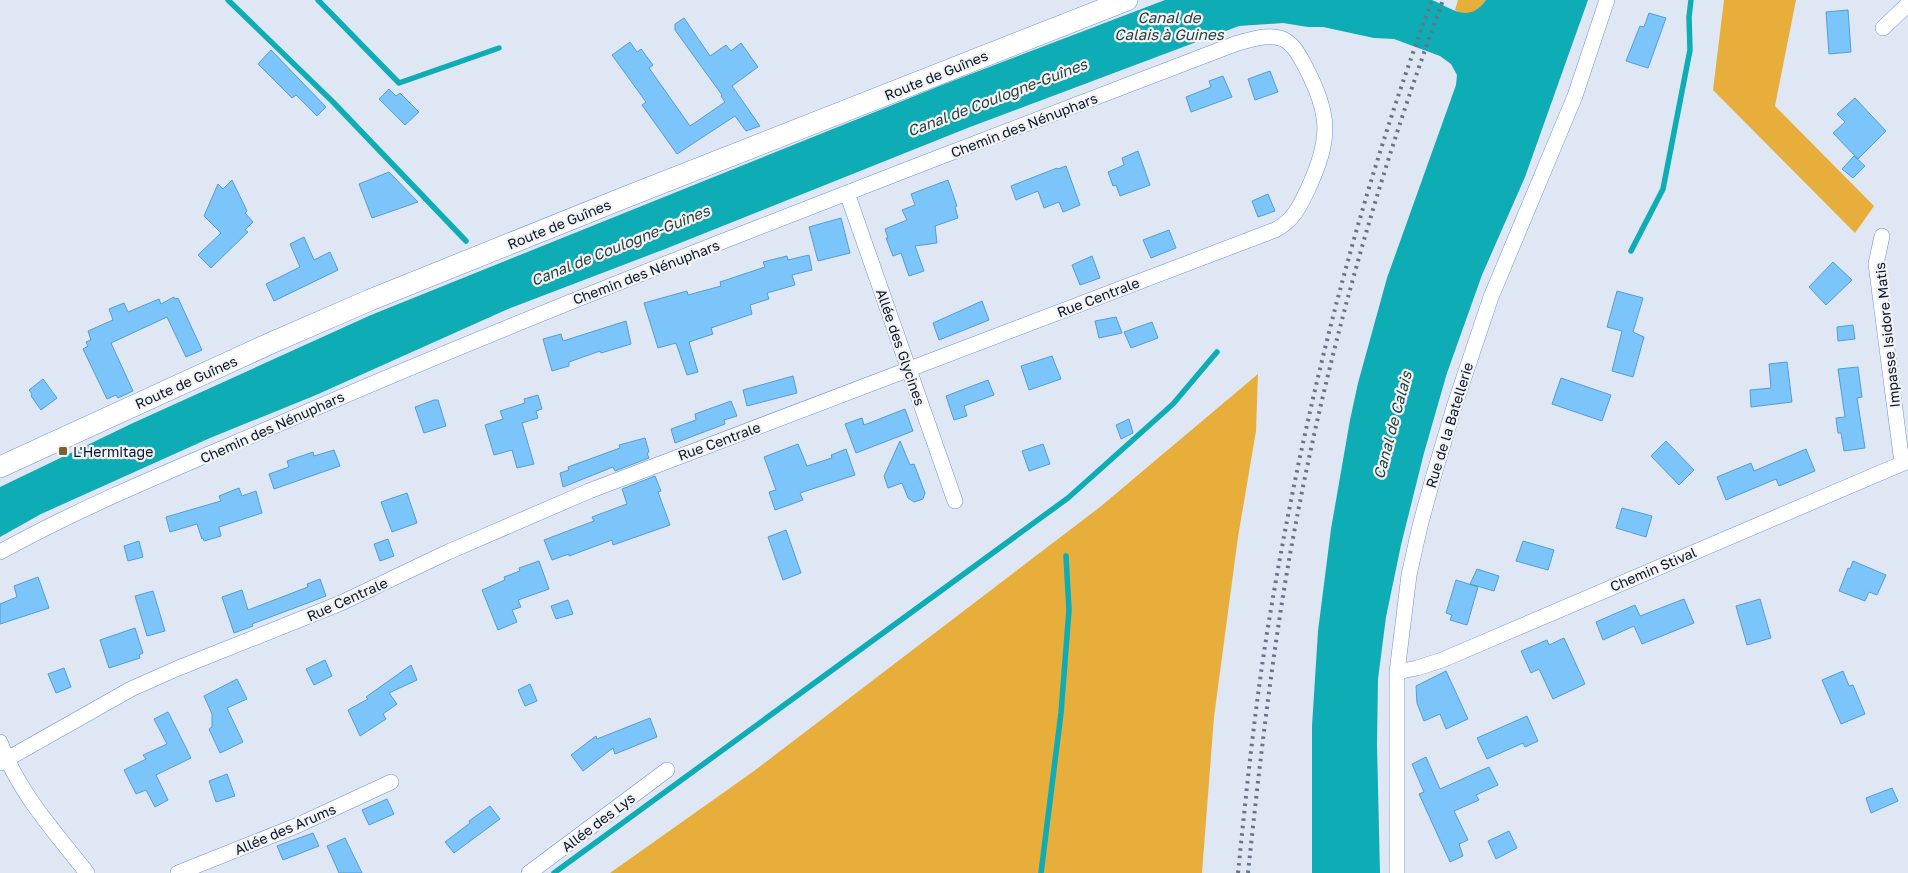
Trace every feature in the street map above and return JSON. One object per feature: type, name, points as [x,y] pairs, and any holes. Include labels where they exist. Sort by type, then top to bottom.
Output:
[{"type":"main road","name":"Route de Guînes","points":[[0,467],[279,339],[370,300],[1126,0]]},
{"type":"street","name":"Rue de la Batellerie","points":[[1397,873],[1397,672],[1409,575],[1433,478],[1491,297],[1575,96],[1607,0]]},
{"type":"street","points":[[1882,28],[1908,4]]},
{"type":"street","name":"Chemin des Nénuphars","points":[[0,552],[91,506],[388,376],[552,308],[847,193],[1244,42],[1263,38],[1279,38],[1293,47],[1300,56]]},
{"type":"street","name":"Rue Centrale","points":[[3,762],[117,696],[158,676],[341,603],[448,552],[624,476],[753,429],[1283,226],[1290,220],[1302,202],[1322,157],[1325,140],[1325,120],[1320,98],[1300,56]]},
{"type":"street","name":"Allée des Glycines","points":[[847,193],[955,501]]},
{"type":"street","name":"Impasse Isidore Matis","points":[[1882,236],[1876,264],[1905,462]]},
{"type":"street","name":"Chemin Stival","points":[[1397,672],[1442,660],[1905,462]]},
{"type":"street","points":[[0,742],[3,762],[87,873]]},
{"type":"street","name":"Allée des Lys","points":[[529,873],[667,770]]},
{"type":"street","name":"Allée des Arums","points":[[178,873],[296,826],[391,782]]},
{"type":"shaded area","points":[[1458,0],[1486,0],[1476,11],[1464,14],[1455,10]]},
{"type":"shaded area","points":[[1724,0],[1796,0],[1775,106],[1874,206],[1855,233],[1713,90]]},
{"type":"shaded area","points":[[1258,374],[1256,431],[1238,537],[1214,717],[1202,873],[610,873],[754,771],[1100,507]]},
{"type":"water","points":[[1165,0],[1432,0],[1454,10],[1467,13],[1480,7],[1486,0],[1588,0],[1525,177],[1482,275],[1447,373],[1424,453],[1401,545],[1386,617],[1378,679],[1377,744],[1380,873],[1312,873],[1312,726],[1318,631],[1331,529],[1358,383],[1387,278],[1456,85],[1457,75],[1451,64],[1440,56],[1394,39],[1374,38],[1323,27],[1283,23],[1239,26],[970,127],[665,249],[508,309],[316,395],[210,438],[41,514],[0,537],[0,487],[133,423],[371,315],[942,85]]},
{"type":"building","points":[[1848,10],[1851,52],[1829,54],[1826,12]]},
{"type":"building","points":[[1649,13],[1666,18],[1648,68],[1626,61],[1640,26],[1644,27]]},
{"type":"building","points":[[684,18],[710,56],[726,45],[731,51],[741,43],[758,67],[732,86],[760,126],[746,131],[735,116],[677,154],[642,105],[646,102],[612,55],[630,42],[637,52],[641,49],[653,65],[649,68],[690,126],[725,102],[722,95],[675,30],[675,24]]},
{"type":"building","points":[[271,50],[326,107],[317,116],[296,95],[292,98],[258,64]]},
{"type":"building","points":[[1270,71],[1278,92],[1255,100],[1248,79]]},
{"type":"building","points":[[1223,76],[1232,97],[1191,112],[1186,97],[1211,87],[1209,81]]},
{"type":"building","points":[[389,89],[396,96],[400,93],[419,112],[405,125],[379,99]]},
{"type":"building","points":[[1855,98],[1886,131],[1858,159],[1833,133],[1845,122],[1837,114]]},
{"type":"building","points":[[1138,151],[1150,185],[1120,196],[1116,185],[1113,186],[1108,172],[1124,165],[1122,158]]},
{"type":"building","points":[[1854,156],[1865,166],[1853,178],[1842,169]]},
{"type":"building","points":[[1066,166],[1080,205],[1063,212],[1059,202],[1044,208],[1038,191],[1016,200],[1011,186]]},
{"type":"building","points":[[389,172],[418,202],[372,218],[359,184]]},
{"type":"building","points":[[232,180],[247,211],[245,213],[253,222],[245,230],[248,232],[211,268],[198,255],[221,233],[204,216],[218,184],[223,189]]},
{"type":"building","points":[[948,180],[957,206],[955,207],[958,218],[935,226],[937,243],[915,246],[924,271],[909,276],[901,253],[893,256],[886,238],[888,238],[885,229],[907,220],[902,210],[915,205],[911,194]]},
{"type":"building","points":[[1268,194],[1275,211],[1258,217],[1252,201]]},
{"type":"building","points":[[841,218],[850,253],[818,261],[809,227]]},
{"type":"building","points":[[1169,230],[1176,248],[1151,258],[1143,240]]},
{"type":"building","points":[[304,237],[314,260],[330,252],[338,270],[274,301],[266,284],[300,267],[290,244]]},
{"type":"building","points":[[809,255],[812,270],[792,275],[795,285],[767,293],[769,299],[750,305],[752,314],[711,328],[713,334],[689,342],[698,372],[687,375],[676,343],[658,348],[644,303],[687,291],[688,295],[721,286],[720,282],[765,267],[763,262],[787,256],[788,260]]},
{"type":"building","points":[[1092,256],[1100,278],[1080,285],[1072,265]]},
{"type":"building","points":[[1833,262],[1852,280],[1826,305],[1809,287]]},
{"type":"building","points":[[1617,291],[1643,298],[1633,332],[1644,337],[1633,377],[1612,371],[1622,331],[1607,327]]},
{"type":"building","points":[[174,297],[175,299],[178,298],[202,350],[186,357],[167,317],[111,343],[133,391],[118,398],[116,395],[107,399],[83,349],[88,346],[86,342],[91,340],[88,331],[113,320],[109,309],[124,303],[128,312],[159,299],[161,304]]},
{"type":"building","points":[[982,301],[989,320],[939,340],[933,323]]},
{"type":"building","points":[[1116,317],[1122,333],[1099,338],[1095,321]]},
{"type":"building","points":[[626,321],[631,344],[601,353],[600,351],[569,362],[569,366],[552,371],[543,339],[561,334],[563,341]]},
{"type":"building","points":[[1152,322],[1158,338],[1131,348],[1124,332]]},
{"type":"building","points":[[1853,325],[1855,339],[1838,341],[1837,327]]},
{"type":"building","points":[[1052,356],[1061,379],[1029,390],[1021,366]]},
{"type":"building","points":[[1787,362],[1792,402],[1751,407],[1750,390],[1771,388],[1769,364]]},
{"type":"building","points":[[1858,367],[1862,397],[1857,398],[1865,448],[1844,451],[1841,433],[1838,433],[1836,418],[1845,417],[1838,369]]},
{"type":"building","points":[[793,376],[797,393],[747,406],[743,390]]},
{"type":"building","points":[[1561,378],[1611,395],[1602,421],[1552,404]]},
{"type":"building","points":[[43,379],[57,398],[41,410],[29,390]]},
{"type":"building","points":[[988,380],[994,395],[964,406],[967,416],[954,420],[946,396]]},
{"type":"building","points":[[538,395],[542,409],[536,411],[538,418],[522,423],[534,464],[517,468],[512,450],[494,455],[485,425],[503,419],[500,411],[525,403],[524,399]]},
{"type":"building","points":[[438,400],[446,426],[424,433],[415,407]]},
{"type":"building","points":[[731,401],[737,416],[724,420],[725,424],[675,443],[671,429],[696,420],[695,414]]},
{"type":"building","points":[[905,409],[913,431],[856,453],[845,424],[862,418],[864,425]]},
{"type":"building","points":[[1129,419],[1133,433],[1121,439],[1116,425]]},
{"type":"building","points":[[645,438],[649,458],[615,471],[613,467],[563,487],[560,473],[569,470],[568,467],[620,448],[619,445]]},
{"type":"building","points":[[900,441],[910,465],[914,464],[925,493],[923,499],[914,502],[908,498],[902,483],[888,488],[884,476]]},
{"type":"building","points":[[1666,441],[1694,470],[1679,485],[1651,456]]},
{"type":"building","points":[[798,444],[807,466],[832,458],[831,455],[846,449],[855,475],[800,493],[803,500],[775,510],[769,492],[776,490],[764,457]]},
{"type":"building","points":[[1043,444],[1050,464],[1029,471],[1022,451]]},
{"type":"building","points":[[1806,449],[1815,471],[1779,486],[1776,479],[1726,500],[1717,477],[1751,463],[1754,471]]},
{"type":"building","points":[[334,450],[340,466],[274,489],[269,474],[289,467],[287,461],[313,452],[314,456]]},
{"type":"building","points":[[655,476],[661,491],[658,492],[670,525],[613,545],[612,540],[569,556],[569,554],[552,560],[544,540],[594,521],[592,517],[627,504],[622,489]]},
{"type":"building","points":[[239,488],[242,496],[256,491],[262,513],[219,527],[221,536],[204,541],[197,524],[170,532],[166,517],[221,501],[219,496]]},
{"type":"building","points":[[407,493],[417,523],[392,532],[381,502]]},
{"type":"building","points":[[1622,508],[1652,516],[1646,537],[1616,528]]},
{"type":"building","points":[[786,530],[801,573],[783,580],[768,537]]},
{"type":"building","points":[[388,539],[394,556],[380,561],[374,544]]},
{"type":"building","points":[[139,541],[143,557],[128,561],[124,546]]},
{"type":"building","points":[[1523,541],[1554,550],[1548,570],[1516,561]]},
{"type":"building","points":[[539,561],[549,589],[518,600],[521,607],[512,610],[517,622],[498,630],[482,590],[505,580],[504,577],[520,571],[519,568]]},
{"type":"building","points":[[1853,561],[1886,575],[1877,595],[1869,592],[1865,601],[1839,591],[1848,568],[1850,569]]},
{"type":"building","points":[[1477,569],[1499,576],[1494,591],[1470,584]]},
{"type":"building","points":[[38,577],[49,608],[0,624],[0,604],[17,597],[14,586]]},
{"type":"building","points":[[320,579],[326,596],[252,624],[253,626],[234,633],[222,597],[242,590],[248,610],[308,587],[307,584]]},
{"type":"building","points":[[1456,580],[1478,587],[1467,625],[1450,620],[1452,615],[1446,613]]},
{"type":"building","points":[[153,591],[165,631],[147,636],[135,596]]},
{"type":"building","points":[[1684,599],[1694,623],[1642,644],[1634,626],[1603,640],[1596,622],[1635,605],[1640,616]]},
{"type":"building","points":[[1760,599],[1771,638],[1747,645],[1736,606]]},
{"type":"building","points":[[568,600],[573,614],[556,619],[551,606]]},
{"type":"building","points":[[135,628],[143,653],[139,655],[140,658],[109,668],[100,640]]},
{"type":"building","points":[[1564,638],[1585,684],[1553,699],[1539,669],[1531,673],[1521,651],[1547,640],[1549,645]]},
{"type":"building","points":[[325,660],[332,676],[314,685],[306,669]]},
{"type":"building","points":[[411,665],[417,680],[389,693],[397,704],[383,714],[386,719],[360,736],[348,710],[368,699],[366,697]]},
{"type":"building","points":[[64,668],[71,687],[56,693],[48,674]]},
{"type":"building","points":[[1446,671],[1468,719],[1446,729],[1440,714],[1424,721],[1417,703],[1416,686]]},
{"type":"building","points":[[1843,671],[1849,686],[1853,685],[1865,714],[1841,724],[1822,680]]},
{"type":"building","points":[[237,679],[247,699],[227,708],[243,742],[220,753],[209,729],[212,727],[212,714],[204,696]]},
{"type":"building","points":[[530,684],[537,701],[525,706],[518,690]]},
{"type":"building","points":[[168,712],[191,758],[156,775],[168,800],[155,807],[146,790],[136,794],[124,770],[146,759],[143,755],[167,744],[154,719]]},
{"type":"building","points":[[1527,716],[1538,741],[1525,747],[1523,743],[1487,759],[1477,738]]},
{"type":"building","points":[[650,718],[657,737],[615,754],[613,748],[583,771],[571,755],[596,736],[597,739]]},
{"type":"building","points":[[1426,757],[1440,789],[1489,767],[1498,785],[1476,795],[1479,800],[1454,811],[1468,840],[1459,844],[1463,856],[1450,862],[1419,794],[1424,792],[1412,764]]},
{"type":"building","points":[[227,774],[235,796],[216,802],[209,781]]},
{"type":"building","points":[[1892,788],[1898,801],[1871,813],[1866,798]]},
{"type":"building","points":[[387,799],[394,814],[369,825],[362,810]]},
{"type":"building","points":[[490,806],[500,819],[454,853],[445,842]]},
{"type":"building","points":[[1509,831],[1517,848],[1496,859],[1488,841]]},
{"type":"building","points":[[313,833],[319,846],[283,860],[277,846]]},
{"type":"building","points":[[345,838],[362,873],[339,873],[327,846]]},
{"type":"waterway","points":[[228,0],[333,102],[466,241]]},
{"type":"waterway","points":[[318,0],[399,83],[499,48]]},
{"type":"waterway","points":[[1631,251],[1663,189],[1690,50],[1689,17],[1691,0]]},
{"type":"waterway","points":[[554,873],[1068,498],[1173,404],[1217,352]]},
{"type":"waterway","points":[[1041,873],[1061,713],[1069,610],[1066,556]]},
{"type":"railway","points":[[1238,873],[1252,741],[1266,642],[1285,531],[1318,377],[1358,224],[1381,149],[1432,0]]},
{"type":"railway","points":[[1248,873],[1277,638],[1289,560],[1318,418],[1335,347],[1374,207],[1395,137],[1443,0]]},
{"type":"place","name":"L'Hermitage","points":[[63,451]]},
{"type":"water label","name":"Canal de Calais à Guines","points":[[1169,26]]},
{"type":"water label","name":"Canal de Coulogne-Guînes","points":[[997,97]]},
{"type":"water label","name":"Canal de Coulogne-Guînes","points":[[620,245]]},
{"type":"water label","name":"Canal de Calais","points":[[1392,425]]}]
